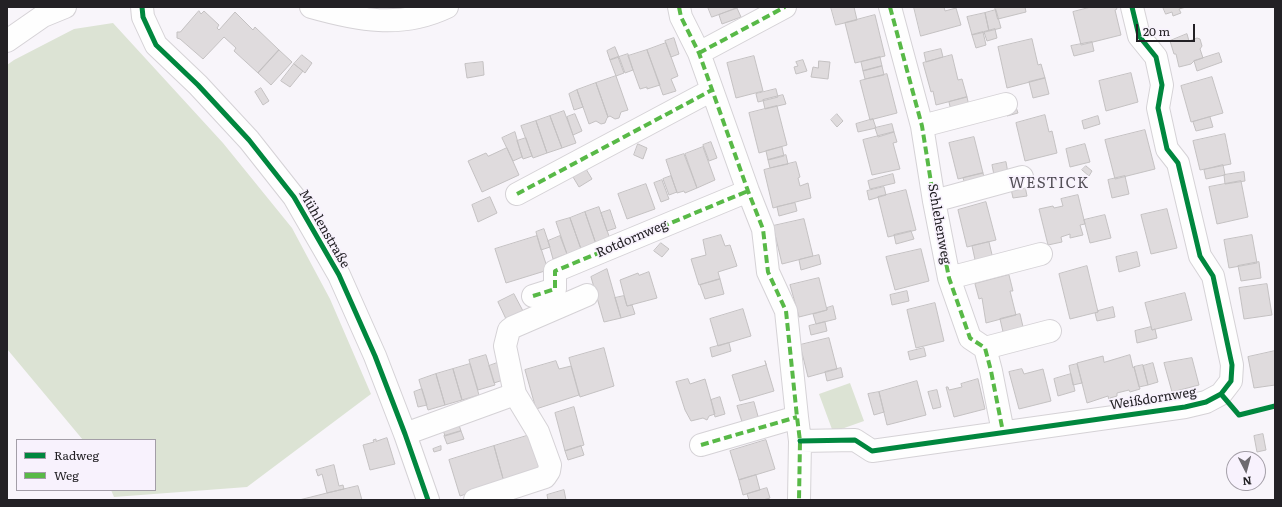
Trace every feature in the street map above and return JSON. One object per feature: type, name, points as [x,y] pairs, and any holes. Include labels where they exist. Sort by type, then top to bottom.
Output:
[{"type":"street","points":[[7,41],[43,16],[65,7]]},
{"type":"street","name":"Mühlenstraße","points":[[142,7],[143,17],[156,45],[198,85],[249,140],[294,197],[339,275],[374,356],[405,434],[428,500]]},
{"type":"street","points":[[311,7],[346,16],[375,20],[406,20],[434,13],[447,7]]},
{"type":"street","points":[[679,7],[681,17],[699,53],[763,229],[768,272],[786,311],[800,441],[799,500]]},
{"type":"street","points":[[699,53],[786,7]]},
{"type":"street","name":"Schlehenweg","points":[[890,7],[922,126],[934,201],[949,278],[970,338],[985,348]]},
{"type":"street","name":"Weißdornweg","points":[[800,441],[855,440],[872,451],[1185,407],[1206,402],[1221,394],[1231,381],[1232,365],[1212,276],[1200,256],[1178,164],[1167,149],[1158,108],[1162,85],[1156,58],[1139,36],[1132,7]]},
{"type":"street","points":[[517,194],[712,90]]},
{"type":"street","points":[[922,126],[1006,104]]},
{"type":"street","points":[[934,201],[1022,177]]},
{"type":"street","name":"Rotdornweg","points":[[533,296],[555,289],[554,271],[748,191]]},
{"type":"street","points":[[949,278],[1041,254]]},
{"type":"street","points":[[475,500],[545,477],[549,471],[550,465],[538,432],[515,394],[505,346],[509,330],[587,295]]},
{"type":"street","points":[[1003,432],[985,348],[1050,331]]},
{"type":"street","points":[[405,434],[515,394]]},
{"type":"street","points":[[701,445],[797,417]]},
{"type":"green space","points":[[113,23],[223,143],[292,228],[330,299],[371,394],[247,487],[114,497],[111,491],[156,491],[156,439],[82,439],[7,349],[7,65],[74,29]]},
{"type":"green space","points":[[850,383],[864,421],[833,432],[819,394]]},
{"type":"building","points":[[708,7],[737,7],[737,8],[712,17]]},
{"type":"building","points":[[831,7],[854,7],[857,20],[836,25]]},
{"type":"building","points":[[914,7],[944,7],[945,11],[956,8],[961,25],[921,36]]},
{"type":"building","points":[[995,7],[1025,7],[1026,12],[998,19]]},
{"type":"building","points":[[1091,7],[1116,7],[1117,9],[1115,10],[1121,35],[1081,45],[1073,12]]},
{"type":"building","points":[[1163,7],[1186,7],[1179,9],[1181,13],[1173,16],[1172,12],[1166,14]]},
{"type":"building","points":[[737,8],[741,17],[722,24],[719,15]]},
{"type":"building","points":[[996,10],[1001,28],[989,31],[985,13]]},
{"type":"building","points":[[199,11],[201,14],[204,11],[219,25],[217,28],[219,30],[235,12],[253,30],[255,27],[279,50],[258,73],[234,51],[236,48],[224,37],[203,59],[177,38],[177,32],[180,32]]},
{"type":"building","points":[[985,13],[989,31],[972,35],[967,17]]},
{"type":"building","points":[[875,15],[885,56],[855,63],[845,23]]},
{"type":"building","points":[[995,29],[997,38],[987,41],[984,32]]},
{"type":"building","points":[[983,32],[986,45],[976,48],[972,35]]},
{"type":"building","points":[[1187,34],[1189,41],[1197,38],[1200,39],[1202,46],[1200,49],[1203,58],[1194,61],[1191,64],[1179,67],[1176,54],[1174,54],[1170,41]]},
{"type":"building","points":[[674,38],[679,54],[671,57],[665,41]]},
{"type":"building","points":[[1032,39],[1038,65],[1041,64],[1045,78],[1007,88],[998,47]]},
{"type":"building","points":[[1092,42],[1094,51],[1074,56],[1071,46]]},
{"type":"building","points":[[666,43],[678,76],[671,79],[676,91],[663,95],[647,50]]},
{"type":"building","points":[[615,47],[619,57],[610,60],[607,51]]},
{"type":"building","points":[[941,49],[943,57],[926,62],[924,53]]},
{"type":"building","points":[[279,50],[292,62],[271,85],[258,73]]},
{"type":"building","points":[[647,50],[660,85],[647,89],[647,87],[640,89],[628,56]]},
{"type":"building","points":[[1219,53],[1222,62],[1197,71],[1194,61]]},
{"type":"building","points":[[628,54],[633,70],[625,73],[619,57]]},
{"type":"building","points":[[302,55],[312,63],[305,73],[294,64]]},
{"type":"building","points":[[952,55],[958,80],[962,79],[967,97],[936,105],[933,91],[931,92],[923,63]]},
{"type":"building","points":[[754,56],[763,91],[736,98],[727,63]]},
{"type":"building","points":[[618,57],[624,73],[616,76],[610,60]]},
{"type":"building","points":[[880,57],[882,66],[863,71],[861,62]]},
{"type":"building","points":[[803,60],[807,71],[796,74],[794,67],[798,66],[796,62]]},
{"type":"building","points":[[819,61],[830,62],[828,79],[811,77],[813,67],[818,68]]},
{"type":"building","points":[[483,62],[484,75],[467,78],[465,64]]},
{"type":"building","points":[[294,64],[303,71],[290,87],[281,81]]},
{"type":"building","points":[[882,66],[884,75],[865,79],[863,71]]},
{"type":"building","points":[[1131,73],[1138,102],[1106,111],[1099,81]]},
{"type":"building","points":[[887,74],[897,113],[870,120],[860,81]]},
{"type":"building","points":[[616,76],[628,110],[621,112],[619,118],[615,119],[610,116],[608,117],[596,83]]},
{"type":"building","points":[[1212,77],[1223,113],[1191,122],[1181,86]]},
{"type":"building","points":[[1045,78],[1049,94],[1033,98],[1029,82]]},
{"type":"building","points":[[596,83],[608,117],[605,123],[601,124],[596,121],[589,124],[577,90]]},
{"type":"building","points":[[261,88],[269,101],[263,105],[255,92]]},
{"type":"building","points":[[776,89],[778,97],[758,102],[756,94]]},
{"type":"building","points":[[577,90],[583,107],[574,110],[569,94]]},
{"type":"building","points":[[783,95],[786,104],[765,109],[763,100]]},
{"type":"building","points":[[967,97],[969,106],[951,111],[949,102]]},
{"type":"building","points":[[1015,104],[1018,113],[1007,116],[1004,107]]},
{"type":"building","points":[[777,106],[787,145],[759,153],[749,113]]},
{"type":"building","points":[[564,111],[576,143],[562,148],[550,116]]},
{"type":"building","points":[[575,114],[582,131],[573,135],[567,117]]},
{"type":"building","points":[[837,114],[843,121],[837,127],[831,120]]},
{"type":"building","points":[[1045,115],[1049,132],[1052,131],[1057,153],[1025,161],[1016,123]]},
{"type":"building","points":[[550,116],[562,148],[547,153],[536,121]]},
{"type":"building","points":[[1098,116],[1100,124],[1084,129],[1082,121]]},
{"type":"building","points":[[1210,117],[1213,127],[1196,131],[1193,122]]},
{"type":"building","points":[[873,119],[876,128],[858,132],[856,124]]},
{"type":"building","points":[[536,121],[547,153],[533,158],[521,126]]},
{"type":"building","points":[[892,124],[894,132],[878,137],[875,128]]},
{"type":"building","points":[[1145,130],[1155,169],[1115,179],[1105,140]]},
{"type":"building","points":[[515,132],[522,157],[513,161],[502,138]]},
{"type":"building","points":[[894,132],[897,142],[893,143],[900,169],[872,175],[863,140]]},
{"type":"building","points":[[1225,134],[1231,164],[1200,170],[1193,141]]},
{"type":"building","points":[[974,137],[983,173],[958,179],[949,143]]},
{"type":"building","points":[[526,138],[532,156],[523,159],[517,141]]},
{"type":"building","points":[[711,142],[717,158],[709,161],[703,145]]},
{"type":"building","points":[[638,144],[647,148],[643,159],[634,155]]},
{"type":"building","points":[[1085,144],[1090,162],[1070,167],[1066,149]]},
{"type":"building","points":[[703,147],[715,180],[697,188],[685,154]]},
{"type":"building","points":[[782,147],[784,156],[768,160],[766,151]]},
{"type":"building","points":[[507,148],[519,175],[482,192],[468,161],[486,153],[488,156]]},
{"type":"building","points":[[684,154],[697,188],[685,193],[684,191],[677,193],[666,160]]},
{"type":"building","points":[[786,155],[788,164],[770,168],[768,160]]},
{"type":"building","points":[[796,162],[800,177],[798,178],[800,186],[808,183],[811,198],[773,208],[764,170]]},
{"type":"building","points":[[1006,162],[1008,173],[994,175],[992,165]]},
{"type":"building","points":[[1223,165],[1225,175],[1206,179],[1204,170]]},
{"type":"building","points":[[1086,166],[1092,171],[1089,176],[1082,170]]},
{"type":"building","points":[[586,169],[592,179],[579,187],[573,177]]},
{"type":"building","points":[[1244,172],[1245,181],[1225,184],[1224,175]]},
{"type":"building","points":[[983,173],[985,181],[966,187],[963,178]]},
{"type":"building","points":[[893,174],[895,183],[870,189],[868,181]]},
{"type":"building","points":[[671,176],[677,192],[669,195],[663,179]]},
{"type":"building","points":[[1125,176],[1129,194],[1112,198],[1108,180]]},
{"type":"building","points":[[662,180],[669,199],[661,202],[654,183]]},
{"type":"building","points":[[1241,181],[1248,217],[1217,224],[1209,187]]},
{"type":"building","points":[[646,184],[655,209],[627,219],[618,194]]},
{"type":"building","points":[[1025,186],[1027,196],[1013,198],[1011,189]]},
{"type":"building","points":[[884,187],[886,195],[869,200],[867,191]]},
{"type":"building","points":[[906,190],[916,230],[888,237],[878,197]]},
{"type":"building","points":[[1078,195],[1085,224],[1080,225],[1083,235],[1070,238],[1070,234],[1061,237],[1062,242],[1048,245],[1039,209],[1053,206],[1054,208],[1063,206],[1061,199]]},
{"type":"building","points":[[490,197],[497,213],[478,222],[472,205]]},
{"type":"building","points":[[986,202],[996,240],[967,247],[958,210]]},
{"type":"building","points":[[795,203],[797,211],[779,216],[777,207]]},
{"type":"building","points":[[599,207],[610,239],[596,244],[585,212]]},
{"type":"building","points":[[1167,209],[1177,248],[1151,254],[1141,215]]},
{"type":"building","points":[[610,210],[616,228],[607,231],[601,213]]},
{"type":"building","points":[[585,212],[596,244],[581,249],[570,218]]},
{"type":"building","points":[[1105,215],[1111,238],[1090,243],[1084,220]]},
{"type":"building","points":[[570,218],[581,249],[567,254],[556,222]]},
{"type":"building","points":[[804,219],[813,256],[782,264],[773,226]]},
{"type":"building","points":[[544,229],[550,247],[541,250],[536,232]]},
{"type":"building","points":[[911,231],[914,239],[896,244],[894,235]]},
{"type":"building","points":[[721,235],[725,246],[730,245],[737,266],[718,272],[720,279],[699,285],[691,259],[706,255],[703,240]]},
{"type":"building","points":[[1252,235],[1257,263],[1229,268],[1224,240]]},
{"type":"building","points":[[537,236],[548,270],[506,283],[495,249]]},
{"type":"building","points":[[560,236],[567,254],[553,259],[548,241]]},
{"type":"building","points":[[989,242],[993,259],[976,264],[972,246]]},
{"type":"building","points":[[661,243],[669,249],[662,257],[654,251]]},
{"type":"building","points":[[921,249],[929,281],[895,290],[886,257]]},
{"type":"building","points":[[1137,252],[1140,266],[1119,272],[1116,257]]},
{"type":"building","points":[[819,255],[821,264],[801,270],[799,260]]},
{"type":"building","points":[[1259,262],[1261,278],[1241,281],[1238,266]]},
{"type":"building","points":[[1087,266],[1098,312],[1070,319],[1059,274]]},
{"type":"building","points":[[607,269],[621,318],[604,322],[591,277]]},
{"type":"building","points":[[649,272],[657,298],[627,306],[620,280],[638,273],[639,275]]},
{"type":"building","points":[[1009,275],[1013,291],[1010,291],[1016,315],[986,323],[982,298],[979,299],[975,284]]},
{"type":"building","points":[[819,278],[827,310],[799,317],[790,285]]},
{"type":"building","points":[[720,279],[724,294],[705,299],[700,285]]},
{"type":"building","points":[[1267,284],[1272,315],[1244,319],[1239,288]]},
{"type":"building","points":[[907,291],[909,301],[892,305],[890,295]]},
{"type":"building","points":[[1185,293],[1192,320],[1152,330],[1145,303]]},
{"type":"building","points":[[514,294],[523,311],[506,319],[498,302]]},
{"type":"building","points":[[624,296],[627,306],[632,305],[635,314],[621,318],[615,298]]},
{"type":"building","points":[[935,303],[944,341],[916,348],[907,310]]},
{"type":"building","points":[[833,306],[836,319],[816,324],[813,314],[827,310],[827,308]]},
{"type":"building","points":[[1113,307],[1115,317],[1097,321],[1095,313]]},
{"type":"building","points":[[743,309],[751,336],[718,346],[710,319]]},
{"type":"building","points":[[1020,314],[1024,331],[1004,336],[1000,319]]},
{"type":"building","points":[[825,322],[827,331],[811,335],[809,326]]},
{"type":"building","points":[[1151,327],[1152,330],[1155,329],[1157,338],[1137,343],[1135,331]]},
{"type":"building","points":[[829,338],[837,369],[808,377],[800,345]]},
{"type":"building","points":[[729,343],[731,351],[712,357],[710,348]]},
{"type":"building","points":[[604,348],[614,386],[580,397],[569,358]]},
{"type":"building","points":[[924,348],[926,356],[910,360],[908,352]]},
{"type":"building","points":[[1275,351],[1275,385],[1254,388],[1248,357]]},
{"type":"building","points":[[486,355],[495,385],[478,390],[469,360]]},
{"type":"building","points":[[1130,355],[1140,389],[1130,392],[1129,390],[1117,393],[1117,396],[1110,398],[1111,400],[1109,400],[1108,396],[1087,403],[1077,363],[1103,356],[1104,362]]},
{"type":"building","points":[[1192,358],[1199,385],[1172,392],[1164,363]]},
{"type":"building","points":[[556,361],[559,369],[571,366],[579,395],[536,409],[525,370]]},
{"type":"building","points":[[765,361],[774,391],[740,401],[732,375],[766,365]]},
{"type":"building","points":[[497,363],[503,380],[494,383],[489,366]]},
{"type":"building","points":[[1153,363],[1158,382],[1148,385],[1143,366]]},
{"type":"building","points":[[470,364],[479,395],[462,400],[453,369]]},
{"type":"building","points":[[1077,364],[1082,383],[1073,385],[1069,366]]},
{"type":"building","points":[[1143,365],[1148,385],[1139,387],[1134,367]]},
{"type":"building","points":[[841,368],[843,377],[827,381],[825,372]]},
{"type":"building","points":[[453,369],[462,400],[445,405],[436,374]]},
{"type":"building","points":[[1022,369],[1024,374],[1043,369],[1051,401],[1019,409],[1009,372]]},
{"type":"building","points":[[436,374],[445,405],[428,410],[419,380]]},
{"type":"building","points":[[1071,374],[1075,391],[1058,396],[1054,379]]},
{"type":"building","points":[[688,379],[690,384],[705,379],[715,414],[709,416],[707,420],[703,418],[691,421],[685,410],[676,382]]},
{"type":"building","points":[[978,379],[985,409],[954,417],[946,387],[948,387],[949,390],[962,387],[961,384]]},
{"type":"building","points":[[917,381],[926,415],[887,425],[879,392]]},
{"type":"building","points":[[422,389],[427,405],[418,407],[414,392]]},
{"type":"building","points":[[937,390],[941,407],[933,409],[928,392]]},
{"type":"building","points":[[879,392],[884,412],[874,415],[868,394]]},
{"type":"building","points":[[720,397],[725,414],[715,417],[711,400]]},
{"type":"building","points":[[754,402],[759,420],[743,425],[737,406]]},
{"type":"building","points":[[574,407],[584,445],[565,451],[555,413]]},
{"type":"building","points":[[458,422],[461,431],[445,436],[442,427]]},
{"type":"building","points":[[461,431],[464,439],[447,444],[444,436]]},
{"type":"building","points":[[533,434],[544,470],[504,482],[494,446]]},
{"type":"building","points":[[1263,434],[1266,450],[1257,451],[1254,436]]},
{"type":"building","points":[[387,438],[395,464],[370,470],[363,445],[374,442],[373,440],[376,439],[376,441]]},
{"type":"building","points":[[766,440],[775,469],[739,480],[730,451]]},
{"type":"building","points":[[441,446],[441,450],[434,452],[433,449]]},
{"type":"building","points":[[494,446],[504,482],[460,496],[449,460]]},
{"type":"building","points":[[581,446],[584,455],[568,460],[565,451]]},
{"type":"building","points":[[334,465],[339,486],[343,485],[344,489],[327,493],[322,474],[318,476],[316,470]]},
{"type":"building","points":[[756,475],[760,490],[743,495],[739,480]]},
{"type":"building","points":[[358,486],[362,500],[299,500],[327,493]]},
{"type":"building","points":[[767,488],[770,498],[763,500],[749,500],[747,494]]},
{"type":"building","points":[[564,490],[566,500],[548,500],[547,495]]},
{"type":"marked path","points":[[679,7],[681,17],[699,53],[763,229],[768,272],[786,311],[800,441],[799,500]]},
{"type":"marked path","points":[[699,53],[785,7]]},
{"type":"marked path","points":[[890,7],[922,126],[934,201],[949,278],[970,338],[985,348],[1003,432]]},
{"type":"marked path","points":[[517,194],[712,90]]},
{"type":"marked path","points":[[533,296],[555,289],[555,271],[748,191]]},
{"type":"marked path","points":[[701,445],[797,417]]},
{"type":"cycle path","points":[[142,7],[143,17],[156,45],[198,85],[249,140],[294,197],[339,275],[375,356],[405,434],[428,500]]},
{"type":"cycle path","points":[[800,441],[855,440],[872,451],[1185,407],[1206,402],[1221,394],[1231,381],[1232,365],[1213,276],[1200,256],[1178,163],[1167,149],[1158,108],[1162,85],[1156,57],[1139,36],[1132,7]]},
{"type":"cycle path","points":[[1221,394],[1239,415],[1275,406]]},
{"type":"district","name":"WESTICK","points":[[1049,184]]}]
